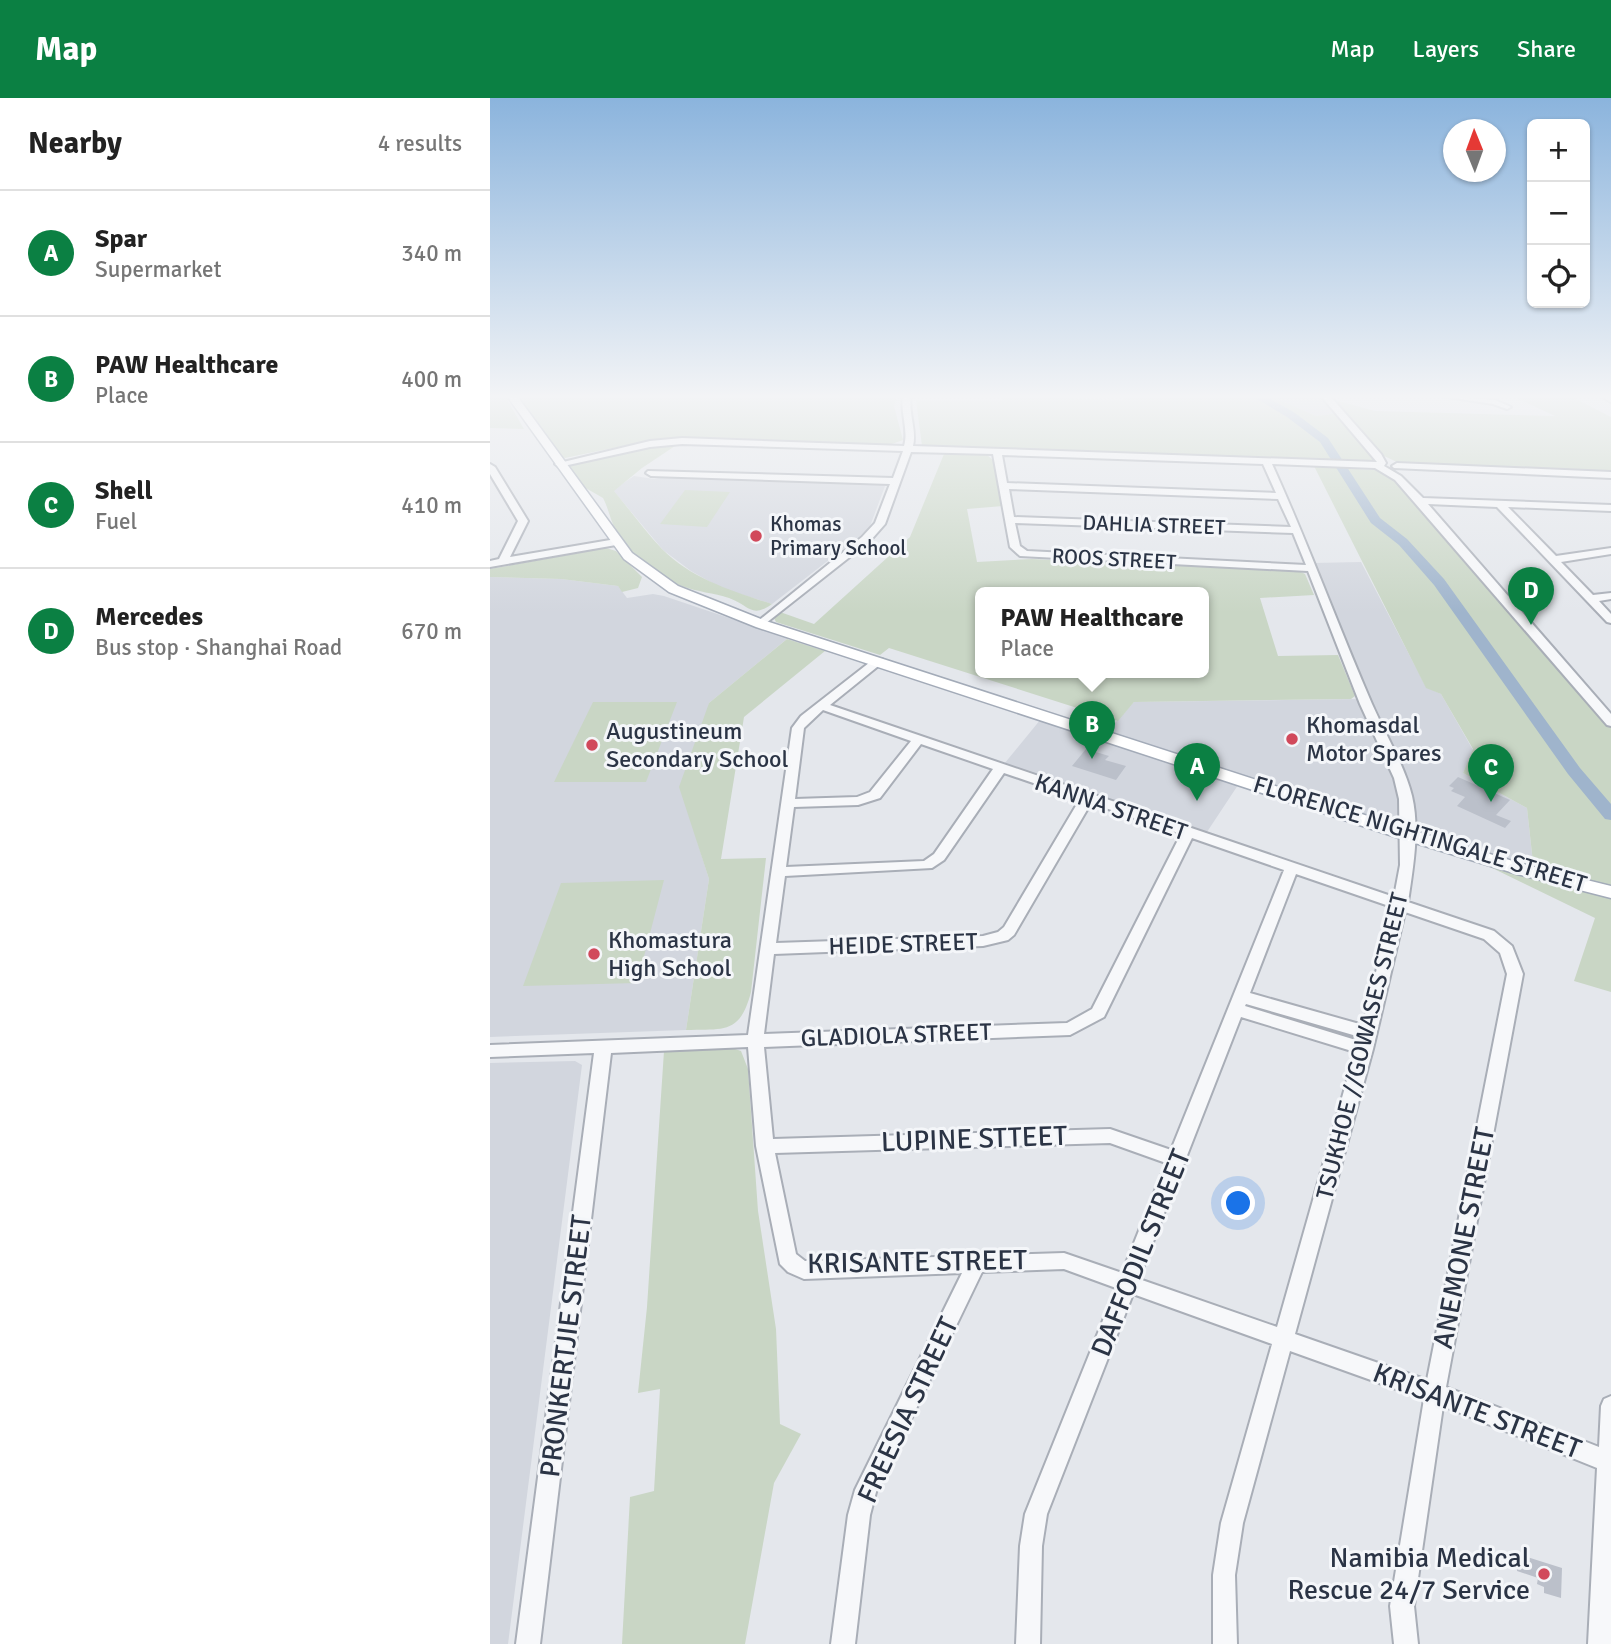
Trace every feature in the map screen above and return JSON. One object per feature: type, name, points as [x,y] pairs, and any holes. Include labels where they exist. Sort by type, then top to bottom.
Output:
[{"type":"main road","name":"FLORENCE NIGHTINGALE STREET","points":[[562,468],[616,542],[634,562],[660,582],[695,600],[761,624],[1408,835],[1523,870],[1611,892]]},
{"type":"street","points":[[491,468],[523,521],[504,561]]},
{"type":"street","points":[[761,624],[877,529],[901,468]]},
{"type":"street","name":"ROOS STREET","points":[[1001,468],[1015,547],[1024,554],[1313,568]]},
{"type":"street","name":"TSUKHOE //GOWASES STREET","points":[[1225,1644],[1224,1575],[1232,1522],[1367,1041],[1407,865],[1408,835],[1404,789],[1366,704],[1313,568],[1269,468]]},
{"type":"street","points":[[1389,468],[1611,722]]},
{"type":"street","points":[[1418,468],[1611,475]]},
{"type":"street","points":[[651,473],[896,481]]},
{"type":"street","points":[[1005,486],[1282,496]]},
{"type":"street","points":[[1420,501],[1611,508]]},
{"type":"street","points":[[1500,504],[1611,620]]},
{"type":"street","name":"DAHLIA STREET","points":[[1011,520],[1297,530]]},
{"type":"street","points":[[490,564],[616,542]]},
{"type":"street","points":[[1552,560],[1611,551]]},
{"type":"street","points":[[1591,599],[1611,596]]},
{"type":"street","name":"KRISANTE STREET","points":[[878,661],[798,728],[755,1040],[765,1146],[787,1258],[804,1270],[1058,1260],[1435,1393],[1610,1463]]},
{"type":"street","name":"KANNA STREET","points":[[822,706],[1188,834],[1400,904]]},
{"type":"street","points":[[787,803],[858,801],[875,795],[918,740]]},
{"type":"street","points":[[777,872],[927,865],[939,857],[1000,769]]},
{"type":"street","name":"HEIDE STREET","points":[[766,949],[983,941],[1003,936],[1009,931],[1087,798]]},
{"type":"street","name":"GLADIOLA STREET","points":[[490,1051],[1055,1031],[1080,1024],[1098,1013],[1188,834]]},
{"type":"street","name":"DAFFODIL STREET","points":[[1028,1644],[1031,1546],[1036,1514],[1240,1004],[1291,869]]},
{"type":"street","name":"ANEMONE STREET","points":[[1400,904],[1489,935],[1501,942],[1512,960],[1515,974],[1435,1393],[1402,1606],[1406,1644]]},
{"type":"street","points":[[1240,1004],[1367,1041]]},
{"type":"street","name":"PRONKERTJIE STREET","points":[[528,1644],[603,1048]]},
{"type":"street","name":"LUPINE STTEET","points":[[765,1146],[1110,1136],[1178,1160]]},
{"type":"street","name":"FREESIA STREET","points":[[843,1644],[859,1515],[866,1490],[978,1263]]},
{"type":"street","points":[[1600,1644],[1611,1406]]},
{"type":"shaded area","name":"Khomas Primary School","points":[[634,476],[654,479],[671,476],[879,483],[885,486],[870,526],[865,532],[772,604],[721,588],[691,571],[663,550],[613,490]]},
{"type":"shaded area","points":[[1361,562],[1426,687],[1441,694],[1473,750],[1463,773],[1527,808],[1534,873],[1415,831],[1412,797],[1313,563]]},
{"type":"shaded area","points":[[490,577],[561,579],[618,586],[627,598],[653,594],[664,596],[788,638],[709,703],[697,841],[709,879],[686,1030],[490,1037]]},
{"type":"shaded area","points":[[1360,699],[1397,783],[1400,812],[1393,819],[1380,819],[1242,779],[1203,838],[1000,769],[1045,714],[1105,734],[1134,702]]},
{"type":"shaded area","points":[[575,1061],[582,1065],[508,1644],[490,1644],[490,1063]]},
{"type":"green space","points":[[569,468],[642,468],[614,491],[662,549],[686,568],[713,583],[772,604],[754,611],[729,598],[682,586],[654,571],[623,541],[603,498],[577,483]]},
{"type":"green space","points":[[938,468],[995,468],[1003,506],[967,509],[977,562],[1032,559],[1299,571],[1305,574],[1314,595],[1260,598],[1278,656],[1338,655],[1355,696],[1351,699],[1134,702],[1118,721],[983,678],[1209,678],[1209,587],[975,587],[975,675],[889,648],[880,655],[776,622],[774,618],[780,612],[814,624],[910,537]]},
{"type":"green space","points":[[1315,468],[1388,471],[1611,722],[1611,992],[1574,981],[1595,918],[1449,847],[1534,872],[1527,808],[1463,773],[1473,749],[1441,694],[1426,688]]},
{"type":"green space","points":[[1508,468],[1611,468],[1611,473]]},
{"type":"green space","points":[[685,490],[730,492],[707,527],[660,524]]},
{"type":"green space","points":[[606,548],[616,551],[642,577],[638,588],[622,592],[618,586],[561,579],[490,577],[490,569]]},
{"type":"green space","points":[[787,639],[825,651],[744,717],[721,859],[766,858],[751,992],[742,1016],[736,1022],[721,1029],[686,1030],[709,879],[679,787],[709,703]]},
{"type":"green space","points":[[593,702],[677,702],[646,782],[554,782]]},
{"type":"green space","points":[[664,880],[637,983],[523,986],[561,883]]},
{"type":"green space","points":[[732,1048],[741,1051],[748,1069],[758,1211],[776,1329],[780,1424],[801,1434],[774,1483],[745,1644],[622,1644],[630,1497],[654,1491],[660,1389],[638,1393],[647,1307],[664,1051]]},
{"type":"building","points":[[1086,749],[1109,756],[1105,760],[1126,766],[1116,780],[1072,766]]},
{"type":"building","points":[[1458,777],[1510,800],[1496,815],[1511,821],[1505,828],[1457,806],[1465,797],[1451,791],[1454,788],[1449,786]]},
{"type":"building","name":"Namibia Medical Rescue 24/7 Service","points":[[1518,1554],[1562,1568],[1561,1598],[1544,1593],[1544,1587],[1537,1584],[1538,1578],[1517,1571]]},
{"type":"waterway","points":[[1344,468],[1375,520],[1403,542],[1439,582],[1574,771],[1611,815]]},
{"type":"place","name":"Khomas Primary School","points":[[756,536]]},
{"type":"place","name":"Mercedes","points":[[1531,625]]},
{"type":"place","name":"Khomasdal Motor Spares","points":[[1292,739]]},
{"type":"place","name":"Augustineum Secondary School","points":[[592,745]]},
{"type":"place","name":"PAW Healthcare","points":[[1092,759]]},
{"type":"place","name":"Spar","points":[[1197,801]]},
{"type":"place","name":"Shell","points":[[1491,802]]},
{"type":"place","name":"Khomastura High School","points":[[594,954]]},
{"type":"place","name":"Namibia Medical Rescue 24/7 Service","points":[[1544,1574]]}]
